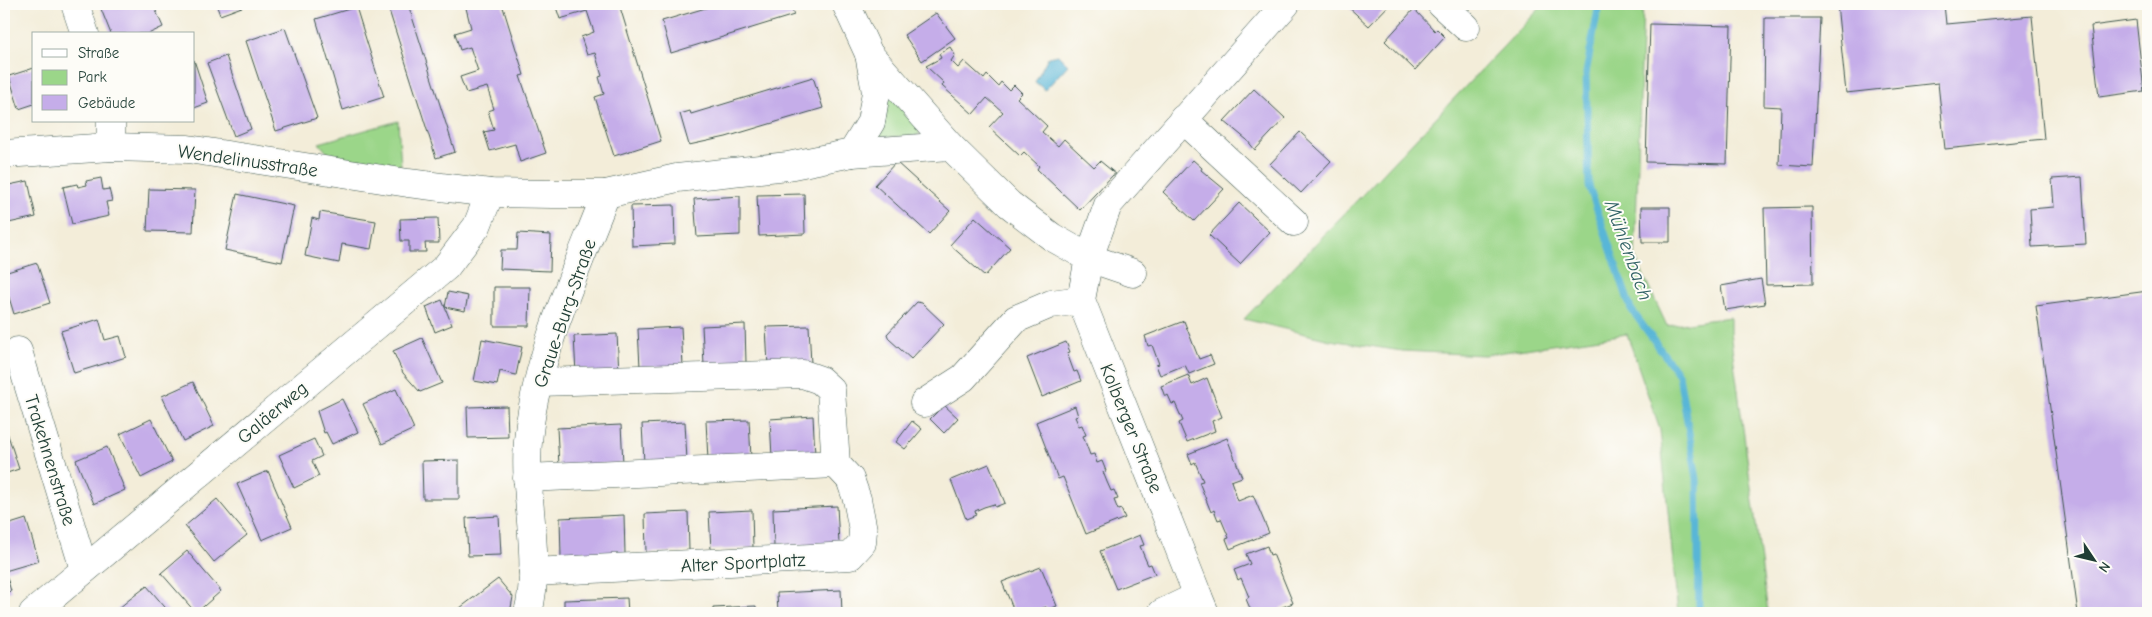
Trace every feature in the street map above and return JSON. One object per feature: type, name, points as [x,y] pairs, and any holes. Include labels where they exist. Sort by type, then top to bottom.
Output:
[{"type":"street","points":[[75,4],[85,32]]},
{"type":"street","points":[[846,4],[869,54],[876,92],[871,122],[852,153]]},
{"type":"street","points":[[924,403],[963,378],[1016,319],[1051,304],[1082,300],[1089,258],[1108,205],[1183,118],[1286,4]]},
{"type":"street","points":[[1441,4],[1466,27]]},
{"type":"street","points":[[869,54],[950,146],[1009,204],[1052,237],[1089,258],[1132,273]]},
{"type":"street","points":[[1183,118],[1294,222]]},
{"type":"street","name":"Wendelinusstraße","points":[[4,154],[111,134],[188,149],[408,184],[490,193]]},
{"type":"street","points":[[490,193],[606,194],[677,178],[788,166],[852,153],[950,146]]},
{"type":"street","name":"Galäerweg","points":[[33,613],[446,267],[477,226],[490,193]]},
{"type":"street","name":"Graue-Burg-Straße","points":[[528,613],[533,572],[528,478],[528,432],[538,382],[560,314],[606,194]]},
{"type":"street","name":"Kolberger Straße","points":[[1082,300],[1202,605],[1162,613]]},
{"type":"street","name":"Trakehnenstraße","points":[[18,351],[84,569]]},
{"type":"street","points":[[528,478],[836,464],[830,390],[820,380],[803,374],[538,382]]},
{"type":"street","name":"Alter Sportplatz","points":[[533,572],[850,556],[862,544],[863,530],[857,499],[850,479],[836,464]]},
{"type":"green space","points":[[1544,4],[1643,4],[1635,257],[1667,326],[1730,317],[1730,332],[1768,613],[1678,613],[1660,430],[1627,334],[1484,355],[1402,351],[1330,340],[1244,319]]},
{"type":"green space","points":[[885,91],[921,128],[918,136],[878,137]]},
{"type":"green space","points":[[398,121],[401,166],[330,156],[319,143]]},
{"type":"water","points":[[1058,55],[1068,65],[1045,90],[1035,82],[1048,57]]},
{"type":"building","points":[[99,4],[153,4],[163,27],[152,32],[110,32]]},
{"type":"building","points":[[216,4],[250,4],[220,15]]},
{"type":"building","points":[[387,4],[408,4],[455,152],[436,158]]},
{"type":"building","points":[[465,4],[502,4],[524,75],[520,76],[546,153],[520,162],[515,144],[490,151],[484,132],[494,130],[488,111],[494,109],[487,87],[466,93],[460,77],[478,71],[470,47],[460,50],[455,33],[471,28]]},
{"type":"building","points":[[555,4],[619,4],[661,141],[614,156],[595,97],[604,94],[599,77],[602,76],[595,53],[587,55],[581,37],[594,32],[587,11],[560,19]]},
{"type":"building","points":[[719,4],[790,4],[794,15],[671,53],[662,21]]},
{"type":"building","points":[[1345,4],[1390,4],[1369,26]]},
{"type":"building","points":[[1837,4],[1944,4],[1946,24],[2032,16],[2044,139],[1945,149],[1938,83],[1846,93]]},
{"type":"building","points":[[356,7],[384,97],[343,110],[316,19]]},
{"type":"building","points":[[1414,9],[1435,31],[1437,29],[1445,37],[1415,70],[1385,41]]},
{"type":"building","points":[[936,13],[955,38],[922,61],[904,35]]},
{"type":"building","points":[[1765,18],[1820,18],[1813,167],[1779,165],[1781,107],[1764,106]]},
{"type":"building","points":[[2136,20],[2144,91],[2099,97],[2091,26]]},
{"type":"building","points":[[1650,24],[1731,26],[1727,164],[1646,162]]},
{"type":"building","points":[[285,28],[317,118],[276,131],[246,41]]},
{"type":"building","points":[[950,47],[955,55],[951,61],[958,68],[964,61],[984,79],[987,75],[998,86],[1001,82],[1009,90],[1014,85],[1022,93],[1017,98],[1047,126],[1042,132],[1058,146],[1064,139],[1094,167],[1100,161],[1117,175],[1113,175],[1080,210],[1037,169],[1039,166],[1024,152],[1020,156],[989,127],[1003,112],[987,98],[973,114],[942,86],[944,83],[926,66],[941,58],[939,54]]},
{"type":"building","points":[[226,56],[251,129],[234,136],[207,63]]},
{"type":"building","points":[[195,63],[208,103],[195,108]]},
{"type":"building","points":[[32,69],[32,105],[19,109],[9,76]]},
{"type":"building","points":[[813,77],[823,108],[726,137],[689,145],[680,114],[690,111],[691,114]]},
{"type":"building","points":[[1254,89],[1285,118],[1255,150],[1247,140],[1224,121]]},
{"type":"building","points":[[1300,132],[1331,161],[1301,193],[1270,164]]},
{"type":"building","points":[[1193,160],[1202,168],[1201,170],[1224,189],[1194,221],[1163,192]]},
{"type":"building","points":[[896,162],[950,211],[929,234],[875,185]]},
{"type":"building","points":[[2082,177],[2086,244],[2032,247],[2030,209],[2054,207],[2052,179]]},
{"type":"building","points":[[101,178],[103,190],[109,189],[112,201],[106,202],[109,216],[72,224],[63,187],[77,184],[78,187],[87,185],[86,181]]},
{"type":"building","points":[[28,181],[36,217],[4,224],[4,186]]},
{"type":"building","points":[[149,189],[195,190],[193,232],[147,231]]},
{"type":"building","points":[[237,194],[294,206],[282,262],[225,250]]},
{"type":"building","points":[[804,194],[805,234],[759,236],[757,195]]},
{"type":"building","points":[[740,196],[740,235],[697,237],[694,199]]},
{"type":"building","points":[[1239,203],[1270,232],[1240,264],[1209,235]]},
{"type":"building","points":[[674,205],[675,244],[632,246],[631,206]]},
{"type":"building","points":[[1641,207],[1670,207],[1670,242],[1642,242]]},
{"type":"building","points":[[1812,207],[1813,284],[1766,285],[1764,208]]},
{"type":"building","points":[[320,212],[376,221],[371,249],[342,244],[339,263],[305,256],[312,218],[319,220]]},
{"type":"building","points":[[975,217],[1010,248],[985,276],[950,245]]},
{"type":"building","points":[[438,218],[439,243],[425,243],[426,252],[409,252],[409,241],[401,241],[400,219]]},
{"type":"building","points":[[518,233],[551,235],[550,271],[500,269],[501,250],[517,250]]},
{"type":"building","points":[[37,263],[50,303],[14,314],[4,281],[4,273]]},
{"type":"building","points":[[1761,279],[1765,304],[1725,310],[1721,286]]},
{"type":"building","points":[[494,287],[530,287],[529,326],[494,326]]},
{"type":"building","points":[[2148,291],[2148,613],[2078,613],[2036,306]]},
{"type":"building","points":[[448,292],[468,296],[465,311],[445,307]]},
{"type":"building","points":[[442,300],[452,325],[435,332],[426,307]]},
{"type":"building","points":[[917,302],[922,303],[944,324],[911,359],[889,339],[887,334]]},
{"type":"building","points":[[99,319],[105,340],[120,336],[126,357],[74,373],[61,331]]},
{"type":"building","points":[[1184,321],[1199,359],[1210,355],[1214,364],[1189,374],[1185,365],[1160,375],[1156,365],[1159,364],[1152,345],[1148,346],[1145,336]]},
{"type":"building","points":[[745,324],[746,363],[704,365],[702,326]]},
{"type":"building","points":[[809,326],[811,364],[768,366],[766,327]]},
{"type":"building","points":[[681,327],[683,366],[640,367],[638,329]]},
{"type":"building","points":[[617,334],[619,373],[576,374],[574,336]]},
{"type":"building","points":[[422,338],[442,383],[420,392],[403,373],[393,351]]},
{"type":"building","points":[[482,339],[522,347],[516,375],[500,371],[497,385],[474,381]]},
{"type":"building","points":[[1066,342],[1070,352],[1067,353],[1074,372],[1077,371],[1081,381],[1042,397],[1027,358]]},
{"type":"building","points":[[1188,375],[1192,385],[1207,378],[1222,417],[1212,421],[1215,431],[1187,442],[1179,423],[1183,421],[1175,403],[1172,404],[1168,395],[1165,397],[1161,386]]},
{"type":"building","points":[[193,382],[214,426],[183,441],[162,396]]},
{"type":"building","points":[[396,389],[414,429],[382,444],[363,404]]},
{"type":"building","points":[[342,399],[358,432],[332,444],[326,432],[324,433],[317,411]]},
{"type":"building","points":[[944,405],[958,418],[944,433],[930,419]]},
{"type":"building","points":[[507,406],[508,437],[468,438],[467,407]]},
{"type":"building","points":[[1075,406],[1078,416],[1075,417],[1079,426],[1082,425],[1086,435],[1083,436],[1090,455],[1094,454],[1097,463],[1102,461],[1106,471],[1103,472],[1107,482],[1111,491],[1114,490],[1118,499],[1114,500],[1118,510],[1121,509],[1125,518],[1086,534],[1063,477],[1058,479],[1036,422]]},
{"type":"building","points":[[813,416],[815,455],[772,457],[770,419]]},
{"type":"building","points":[[151,419],[172,462],[141,478],[120,434]]},
{"type":"building","points":[[749,420],[751,458],[708,460],[706,421]]},
{"type":"building","points":[[912,421],[922,429],[905,449],[896,442]]},
{"type":"building","points":[[685,422],[687,461],[644,463],[642,424]]},
{"type":"building","points":[[621,425],[623,463],[559,466],[557,428]]},
{"type":"building","points":[[6,429],[19,469],[4,474],[4,430]]},
{"type":"building","points":[[1227,438],[1242,477],[1231,481],[1238,501],[1253,495],[1269,533],[1230,549],[1226,539],[1229,538],[1221,519],[1218,520],[1214,510],[1211,512],[1199,482],[1203,481],[1195,462],[1192,464],[1188,454]]},
{"type":"building","points":[[314,439],[322,456],[312,461],[319,476],[294,488],[279,455]]},
{"type":"building","points":[[107,447],[125,490],[94,504],[76,460]]},
{"type":"building","points":[[459,460],[459,499],[423,499],[422,461]]},
{"type":"building","points":[[989,464],[1005,503],[995,507],[994,504],[984,507],[975,511],[976,515],[966,519],[951,480]]},
{"type":"building","points":[[268,471],[292,527],[262,540],[237,484]]},
{"type":"building","points":[[217,499],[247,535],[214,562],[185,526]]},
{"type":"building","points":[[837,506],[839,544],[774,547],[773,509]]},
{"type":"building","points":[[752,510],[753,548],[711,550],[709,512]]},
{"type":"building","points":[[688,512],[689,551],[646,553],[645,514]]},
{"type":"building","points":[[624,515],[625,554],[561,557],[560,518]]},
{"type":"building","points":[[499,516],[501,555],[468,556],[466,518]]},
{"type":"building","points":[[26,519],[39,561],[5,571],[11,591],[4,593],[4,526]]},
{"type":"building","points":[[1140,535],[1144,545],[1140,546],[1148,565],[1151,564],[1155,574],[1116,589],[1100,551]]},
{"type":"building","points":[[1267,546],[1270,555],[1273,554],[1293,603],[1280,608],[1282,613],[1252,613],[1246,599],[1249,597],[1241,578],[1238,580],[1234,570],[1250,564],[1246,554]]},
{"type":"building","points":[[187,551],[221,591],[196,613],[161,573]]},
{"type":"building","points":[[1041,567],[1057,606],[1047,610],[1046,607],[1029,613],[1015,613],[1002,582]]},
{"type":"building","points":[[498,579],[513,597],[510,613],[464,613],[460,608]]},
{"type":"building","points":[[147,586],[170,613],[113,613],[130,599]]},
{"type":"building","points":[[841,590],[842,613],[778,613],[777,593]]},
{"type":"building","points":[[627,598],[628,613],[564,613],[564,600]]},
{"type":"building","points":[[756,606],[756,613],[713,613],[713,608]]},
{"type":"building","points":[[692,609],[692,613],[649,613],[649,611]]},
{"type":"waterway","name":"Mühlenbach","points":[[1599,4],[1586,73],[1589,186],[1631,309],[1679,375],[1697,479],[1699,613]]}]
